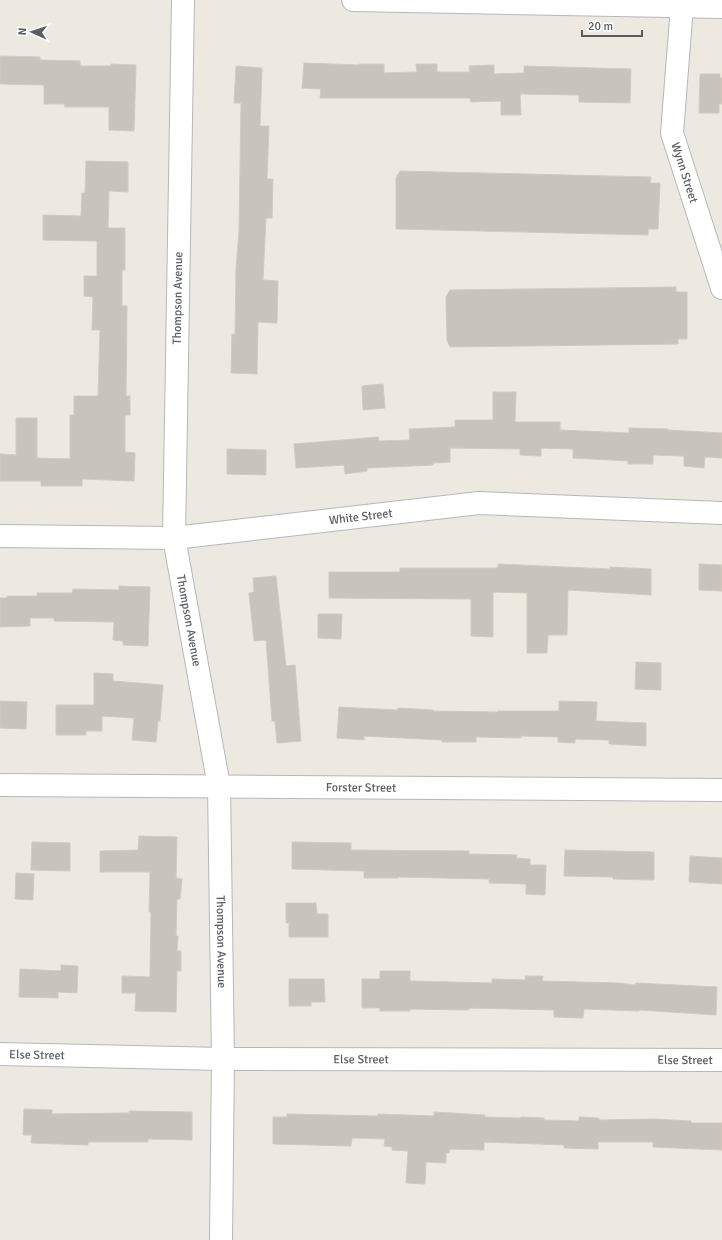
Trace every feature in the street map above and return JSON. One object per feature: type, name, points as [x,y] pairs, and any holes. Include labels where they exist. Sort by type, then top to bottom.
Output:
[{"type":"street","name":"Thompson Avenue","points":[[183,0],[174,538],[219,786],[223,1059],[220,1240]]},
{"type":"street","points":[[353,0],[722,7]]},
{"type":"street","name":"Wynn Street","points":[[682,6],[672,133],[722,288]]},
{"type":"street","name":"White Street","points":[[0,536],[174,538],[479,503],[722,514]]},
{"type":"street","name":"Forster Street","points":[[0,785],[722,790]]},
{"type":"street","name":"Else Street","points":[[0,1054],[223,1059],[722,1060]]},
{"type":"building","points":[[0,56],[40,57],[40,60],[80,61],[80,66],[111,66],[111,64],[136,65],[134,131],[109,130],[109,107],[65,107],[64,104],[44,104],[44,85],[0,84]]},
{"type":"building","points":[[304,63],[359,65],[384,64],[384,73],[417,72],[416,64],[437,64],[437,72],[470,72],[469,66],[494,65],[494,74],[524,73],[524,66],[631,69],[630,103],[579,102],[579,95],[520,94],[521,115],[501,115],[501,101],[471,102],[470,98],[320,98],[321,89],[302,88]]},
{"type":"building","points":[[236,66],[262,68],[260,126],[269,126],[267,179],[273,179],[272,218],[266,218],[263,280],[278,281],[277,323],[258,322],[257,374],[231,373],[232,334],[235,334],[236,269],[239,231],[241,103],[234,103]]},
{"type":"building","points":[[700,74],[720,74],[720,78],[722,78],[722,104],[719,104],[719,113],[699,113]]},
{"type":"building","points":[[86,161],[128,162],[128,192],[109,191],[108,228],[125,228],[125,270],[122,270],[122,306],[127,306],[126,396],[130,396],[130,415],[125,415],[125,452],[135,453],[134,481],[82,479],[82,486],[41,486],[41,481],[0,481],[0,454],[16,455],[16,418],[37,418],[37,458],[70,459],[70,415],[74,415],[74,396],[98,396],[100,330],[92,330],[93,297],[84,296],[84,276],[97,276],[97,241],[43,240],[43,215],[81,216],[82,193],[85,193]]},
{"type":"building","points":[[400,171],[651,177],[650,183],[660,183],[658,229],[648,229],[648,235],[396,229],[396,178]]},
{"type":"building","points":[[676,287],[676,292],[687,292],[687,339],[678,339],[678,344],[450,347],[447,340],[446,297],[450,290]]},
{"type":"building","points":[[383,384],[385,408],[363,410],[362,386]]},
{"type":"building","points":[[493,392],[516,392],[515,422],[560,422],[560,430],[629,433],[629,428],[722,433],[722,458],[705,457],[704,468],[684,466],[684,456],[653,455],[653,464],[628,464],[628,461],[573,458],[573,449],[541,448],[541,456],[520,455],[520,449],[450,448],[450,462],[433,463],[433,465],[367,468],[367,471],[345,474],[344,465],[296,468],[294,444],[378,437],[379,441],[410,440],[409,429],[455,427],[455,420],[493,420]]},
{"type":"building","points":[[227,449],[266,450],[266,475],[227,474]]},
{"type":"building","points":[[498,564],[610,569],[610,567],[651,569],[651,595],[568,590],[567,635],[548,635],[547,653],[527,653],[527,593],[493,592],[493,637],[471,636],[471,599],[329,598],[329,572],[400,572],[400,568],[498,568]]},
{"type":"building","points":[[699,564],[722,565],[722,591],[699,590]]},
{"type":"building","points":[[276,576],[286,666],[295,665],[301,741],[277,743],[275,721],[272,721],[266,640],[254,641],[249,593],[254,592],[253,578]]},
{"type":"building","points":[[119,586],[150,587],[148,646],[123,645],[123,641],[113,640],[114,622],[54,621],[54,618],[30,618],[30,626],[0,627],[0,598],[7,598],[7,596],[37,596],[37,593],[72,593],[73,589],[119,590]]},
{"type":"building","points":[[318,614],[342,614],[341,639],[318,638]]},
{"type":"building","points":[[636,662],[661,663],[661,690],[635,689]]},
{"type":"building","points":[[94,673],[113,674],[113,681],[163,685],[160,721],[158,721],[156,742],[132,740],[134,718],[102,716],[102,731],[86,731],[86,735],[56,735],[56,705],[94,705]]},
{"type":"building","points":[[0,701],[27,702],[26,729],[0,728]]},
{"type":"building","points":[[559,701],[597,702],[596,721],[646,723],[646,746],[609,744],[609,740],[575,739],[575,743],[558,742],[558,737],[521,736],[521,738],[476,737],[476,742],[442,742],[442,740],[364,736],[364,740],[337,738],[339,707],[397,710],[398,708],[433,711],[559,711]]},
{"type":"building","points":[[139,836],[177,837],[176,878],[182,879],[180,899],[177,899],[176,936],[178,936],[177,951],[181,951],[181,971],[177,971],[176,1012],[135,1011],[136,993],[122,993],[122,976],[150,977],[150,872],[100,872],[100,851],[138,850]]},
{"type":"building","points":[[32,842],[70,843],[70,871],[31,870]]},
{"type":"building","points":[[292,842],[351,843],[351,850],[469,851],[469,854],[517,855],[516,858],[530,859],[530,865],[546,865],[545,895],[526,894],[526,884],[489,883],[489,879],[398,877],[364,878],[364,871],[292,869]]},
{"type":"building","points":[[565,850],[654,852],[654,880],[564,876]]},
{"type":"building","points":[[690,856],[722,858],[722,884],[689,882]]},
{"type":"building","points":[[16,873],[34,874],[33,900],[15,899]]},
{"type":"building","points":[[286,903],[316,903],[317,914],[328,914],[328,937],[289,937],[289,923],[286,923]]},
{"type":"building","points":[[61,965],[78,966],[77,993],[58,992],[58,998],[19,997],[20,969],[61,971]]},
{"type":"building","points":[[380,971],[410,971],[410,981],[492,983],[492,979],[526,980],[525,976],[543,976],[542,981],[619,983],[635,985],[636,983],[717,987],[716,1015],[639,1010],[584,1009],[583,1018],[554,1017],[554,1010],[469,1008],[469,1010],[410,1009],[410,1011],[380,1011],[380,1008],[362,1008],[362,979],[380,979]]},
{"type":"building","points":[[289,979],[324,979],[325,1002],[311,1002],[311,1006],[289,1006]]},
{"type":"building","points":[[24,1109],[52,1110],[52,1114],[129,1113],[129,1111],[192,1112],[192,1140],[148,1139],[148,1142],[88,1142],[88,1145],[31,1143],[32,1135],[23,1135]]},
{"type":"building","points":[[434,1112],[485,1115],[485,1117],[544,1118],[544,1120],[579,1121],[579,1117],[599,1118],[599,1120],[653,1119],[691,1121],[691,1123],[722,1123],[722,1150],[653,1147],[653,1142],[598,1142],[598,1149],[564,1148],[564,1145],[484,1142],[484,1150],[450,1149],[449,1153],[446,1153],[446,1163],[426,1162],[425,1184],[406,1183],[408,1151],[392,1150],[392,1147],[384,1146],[385,1139],[352,1138],[351,1146],[273,1144],[273,1117],[287,1117],[287,1114],[378,1116],[378,1114],[434,1116]]}]
